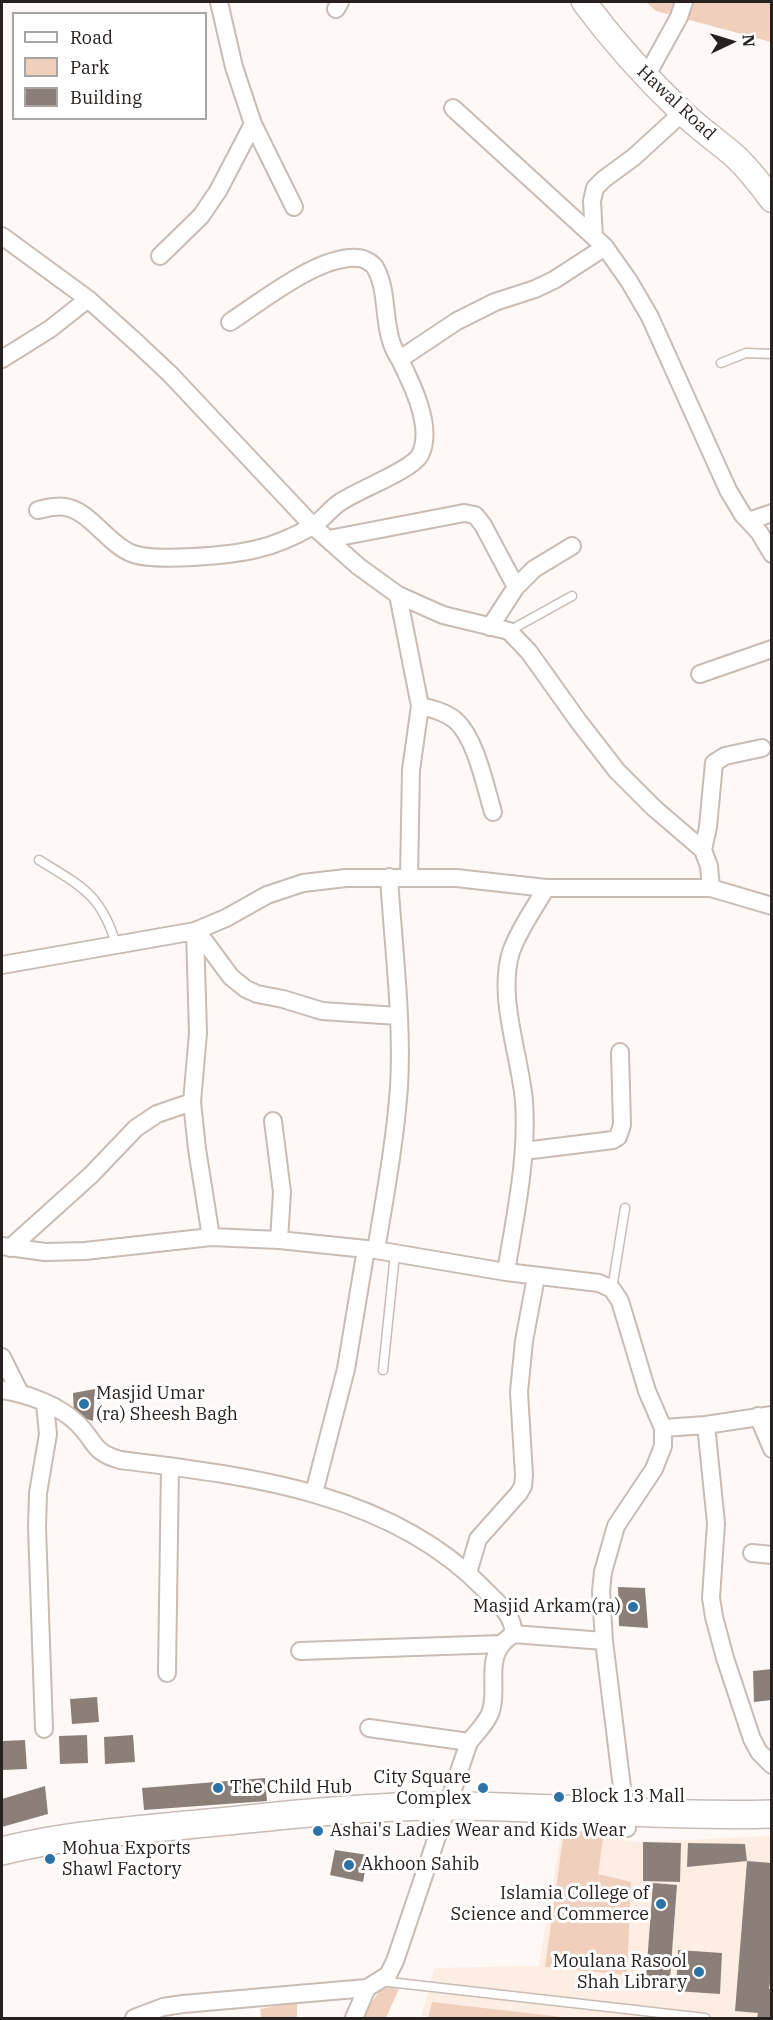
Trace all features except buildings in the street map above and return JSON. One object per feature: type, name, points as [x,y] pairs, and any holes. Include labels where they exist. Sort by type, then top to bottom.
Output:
[{"type":"highway","points":[[2,1851],[56,1839],[340,1810],[444,1815],[552,1824],[709,1815],[771,1814]]},
{"type":"highway","points":[[2,1867],[66,1856],[444,1815]]},
{"type":"highway","points":[[626,1819],[722,1832],[771,1830]]},
{"type":"main road","name":"Hawal Road","points":[[584,2],[631,62],[736,158],[756,178],[771,200]]},
{"type":"main road","name":"Hawal Road","points":[[602,2],[680,105],[740,142],[771,173]]},
{"type":"street","points":[[219,2],[234,67],[253,124],[294,207]]},
{"type":"street","points":[[652,66],[679,17],[684,2]]},
{"type":"street","points":[[599,242],[592,201],[595,188],[634,157],[680,105]]},
{"type":"street","points":[[453,108],[599,242],[629,281],[650,317],[723,480],[743,515],[759,532],[771,554]]},
{"type":"street","points":[[160,256],[201,216],[218,191],[253,124]]},
{"type":"street","points":[[2,236],[88,299],[170,374],[313,526],[358,566],[398,596],[443,615],[508,631],[529,652],[617,771],[654,808],[704,850]]},
{"type":"street","points":[[399,358],[495,302],[554,280],[599,242]]},
{"type":"street","points":[[38,510],[58,507],[76,510],[118,546],[130,553],[145,557],[162,558],[256,549],[287,539],[313,526],[339,503],[410,465],[420,455],[424,441],[423,417],[415,392],[392,346],[387,325],[383,285],[375,266],[360,258],[337,260],[312,269],[230,322]]},
{"type":"street","points":[[2,359],[50,329],[88,299]]},
{"type":"street","points":[[329,539],[464,513],[475,515],[483,525],[516,587]]},
{"type":"street","points":[[749,521],[771,513]]},
{"type":"street","points":[[490,627],[516,587],[534,569],[573,546]]},
{"type":"street","points":[[398,596],[420,706],[411,770],[409,877]]},
{"type":"street","points":[[700,674],[771,649]]},
{"type":"street","points":[[420,706],[441,711],[456,721],[466,733],[493,812]]},
{"type":"street","points":[[711,888],[709,866],[704,850],[714,763],[726,756],[762,748]]},
{"type":"street","points":[[314,1493],[346,1369],[394,1141],[399,1085],[398,1016],[389,877]]},
{"type":"street","points":[[2,964],[196,931],[226,918],[267,895],[303,884],[346,878],[456,878],[546,888],[610,890],[711,888],[771,906]]},
{"type":"street","points":[[506,1272],[524,1151],[524,1100],[508,1001],[507,975],[511,952],[523,925],[546,888]]},
{"type":"street","points":[[196,931],[231,977],[246,989],[257,994],[284,999],[322,1011],[398,1016]]},
{"type":"street","points":[[196,931],[198,1033],[192,1102],[211,1237]]},
{"type":"street","points":[[524,1151],[613,1140],[618,1137],[622,1125],[620,1052]]},
{"type":"street","points":[[6,1247],[91,1175],[136,1128],[157,1114],[192,1102]]},
{"type":"street","points":[[273,1120],[282,1192],[279,1240]]},
{"type":"street","points":[[6,1247],[45,1252],[85,1251],[211,1237],[279,1240],[371,1250],[536,1277],[599,1283],[612,1289],[620,1301],[647,1391],[663,1428],[663,1446],[654,1469],[616,1526],[603,1572],[601,1591],[604,1641],[626,1819]]},
{"type":"street","points":[[468,1573],[478,1539],[523,1486],[519,1392],[524,1341],[536,1277]]},
{"type":"street","points":[[2,1357],[20,1393]]},
{"type":"street","points":[[2,1390],[20,1393],[66,1414],[80,1426],[94,1446],[105,1455],[120,1460],[241,1478],[314,1493],[359,1508],[398,1525],[419,1537],[468,1573],[507,1614],[512,1623],[493,1667],[491,1710],[487,1720],[469,1742],[395,1961],[388,1975],[374,1985],[354,2019]]},
{"type":"street","points":[[44,1729],[37,1527],[38,1492],[48,1434],[45,1404]]},
{"type":"street","points":[[663,1428],[706,1425],[765,1416],[771,1449]]},
{"type":"street","points":[[706,1425],[716,1523],[712,1589],[714,1617],[752,1739],[759,1752],[771,1765]]},
{"type":"street","points":[[167,1673],[170,1466]]},
{"type":"street","points":[[752,1553],[771,1555]]},
{"type":"street","points":[[300,1651],[507,1639],[604,1641]]},
{"type":"street","points":[[369,1728],[469,1742]]},
{"type":"street","points":[[134,2019],[162,2007],[183,2004],[374,1985]]},
{"type":"lane","points":[[720,363],[746,353],[771,354]]},
{"type":"lane","points":[[508,631],[572,596]]},
{"type":"lane","points":[[39,860],[92,895],[110,924],[116,944]]},
{"type":"lane","points":[[612,1289],[625,1208]]},
{"type":"lane","points":[[382,1370],[396,1254]]},
{"type":"lane","points":[[374,1985],[705,2019]]},
{"type":"shaded area","name":"Islamia College of Science and Commerce","points":[[561,1834],[643,1842],[771,1836],[771,2018],[421,2018],[434,1968],[539,1966]]},
{"type":"green space","points":[[646,2],[771,2],[771,42],[656,11]]},
{"type":"green space","points":[[564,1831],[604,1832],[598,1874],[631,1882],[627,1975],[545,1967]]},
{"type":"green space","points":[[401,1984],[386,2018],[361,2018],[380,1990]]},
{"type":"green space","points":[[297,2002],[297,2018],[261,2018],[260,2009]]},
{"type":"green space","points":[[432,2002],[570,2018],[428,2018]]},
{"type":"place","name":"Masjid Umar (ra) Sheesh Bagh","points":[[84,1404]]},
{"type":"place","name":"Masjid Arkam(ra)","points":[[633,1607]]},
{"type":"place","name":"The Child Hub","points":[[218,1788]]},
{"type":"place","name":"City Square Complex","points":[[483,1788]]},
{"type":"place","name":"Block 13 Mall","points":[[559,1797]]},
{"type":"place","name":"Ashai's Ladies Wear and Kids Wear","points":[[318,1831]]},
{"type":"place","name":"Mohua Exports Shawl Factory","points":[[50,1859]]},
{"type":"place","name":"Akhoon Sahib","points":[[349,1865]]},
{"type":"place","name":"Islamia College of Science and Commerce","points":[[661,1904]]},
{"type":"place","name":"Moulana Rasool Shah Library","points":[[699,1972]]}]
